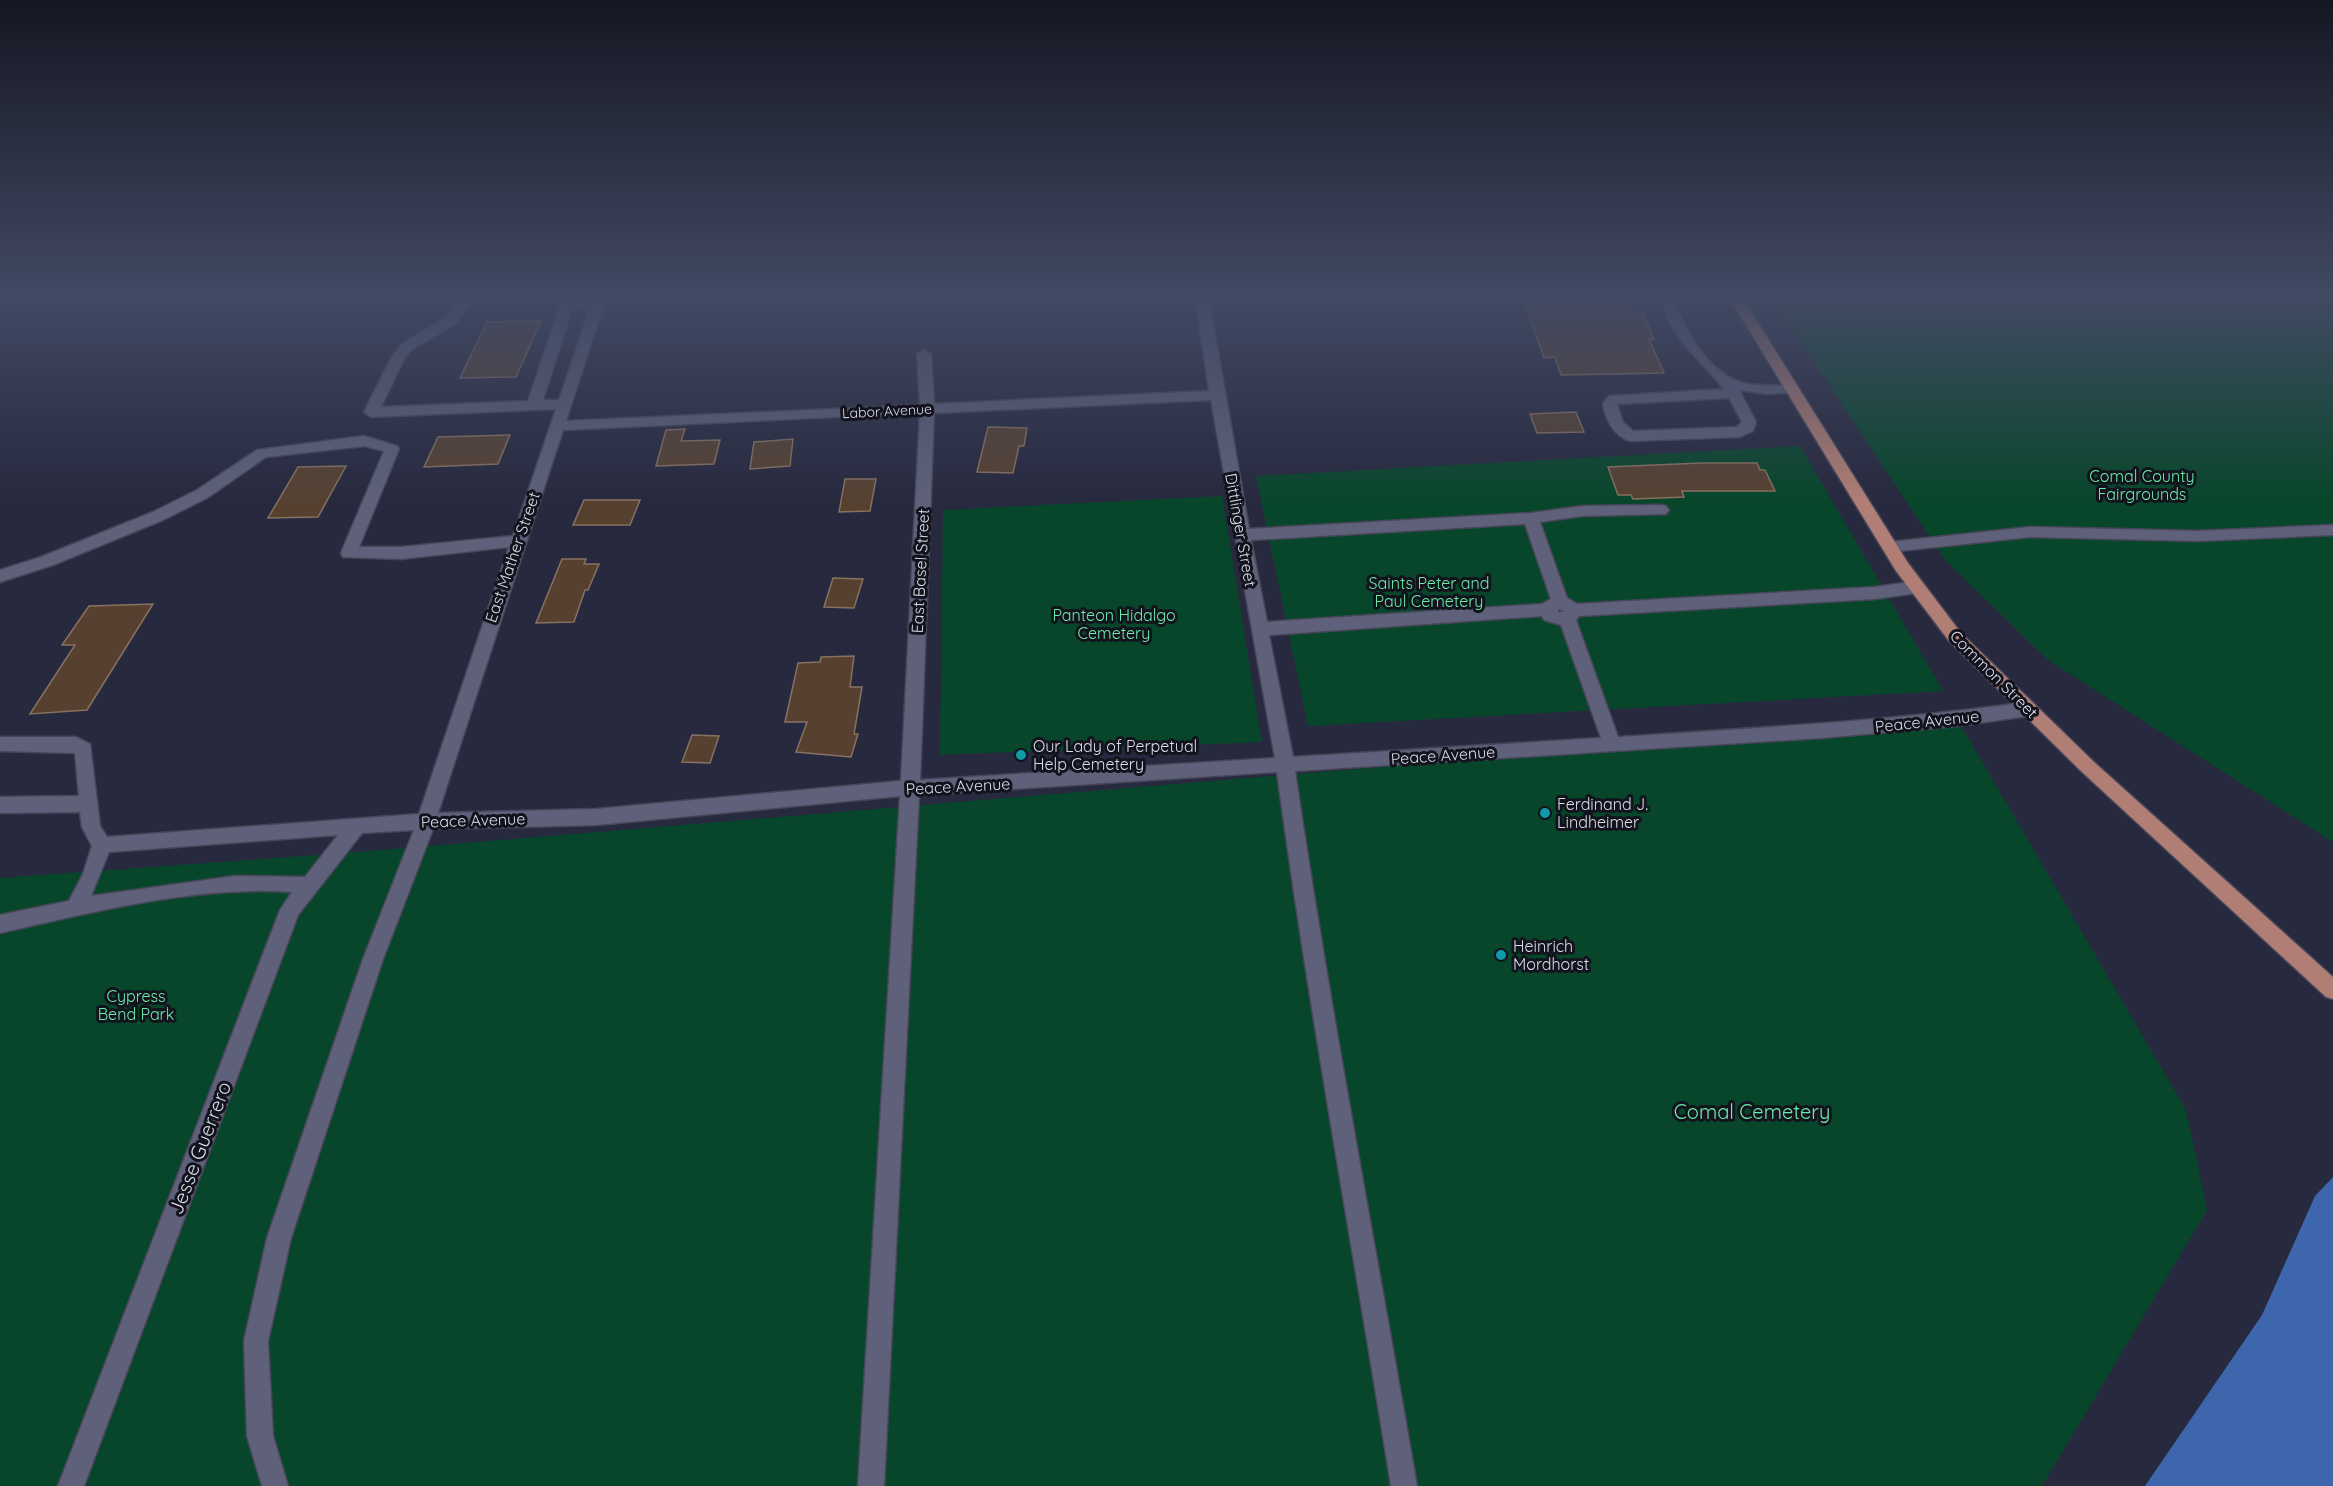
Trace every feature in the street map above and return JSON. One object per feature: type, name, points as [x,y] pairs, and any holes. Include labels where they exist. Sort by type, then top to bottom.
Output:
[{"type":"main road","name":"Common Street","points":[[1776,363],[1890,547],[1955,637],[2088,767],[2333,990]]},
{"type":"street","points":[[395,363],[371,412],[563,404]]},
{"type":"street","points":[[534,405],[548,363]]},
{"type":"street","name":"East Mather Street","points":[[275,1486],[260,1436],[256,1341],[279,1238],[343,1046],[425,821],[577,363]]},
{"type":"street","name":"East Basel Street","points":[[871,1486],[889,1127],[910,788],[927,409],[925,363]]},
{"type":"street","name":"Dittlinger Street","points":[[1212,363],[1285,765],[1310,942],[1348,1148],[1404,1486]]},
{"type":"street","points":[[1708,363],[1729,387],[1749,422],[1748,428],[1739,432],[1630,436],[1622,432],[1610,409],[1610,403],[1614,399],[1729,387],[1792,389]]},
{"type":"street","name":"Labor Avenue","points":[[558,426],[1217,394]]},
{"type":"street","points":[[0,576],[47,561],[158,516],[202,494],[262,453],[364,441],[392,449],[349,552],[401,553],[517,542]]},
{"type":"street","points":[[1242,535],[1531,518],[1582,511],[1661,510]]},
{"type":"street","points":[[1531,518],[1612,744]]},
{"type":"street","points":[[1890,547],[2030,532],[2198,536],[2333,530]]},
{"type":"street","points":[[1260,629],[1875,593],[1917,587]]},
{"type":"street","name":"Peace Avenue","points":[[102,845],[425,821],[596,817],[910,788],[1832,730],[1957,719],[2028,709]]},
{"type":"street","points":[[0,744],[76,744],[84,749],[91,827],[102,845],[92,875],[75,908]]},
{"type":"street","points":[[0,806],[89,804]]},
{"type":"street","name":"Jesse Guerrero","points":[[71,1486],[290,910],[357,826]]},
{"type":"street","points":[[0,924],[127,897],[243,882],[286,882],[309,886]]},
{"type":"green space","name":"Comal County Fairgrounds","points":[[1815,363],[2333,363],[2333,842],[2048,660],[1945,560]]},
{"type":"green space","name":"Saints Peter and Paul Cemetery","points":[[1800,446],[1943,691],[1308,726],[1256,476]]},
{"type":"green space","name":"Panteon Hidalgo Cemetery","points":[[1222,496],[1262,742],[940,755],[943,510]]},
{"type":"green space","name":"Comal Cemetery","points":[[1957,719],[2186,1110],[2207,1210],[2042,1486],[0,1486],[0,878],[358,852]]},
{"type":"water","points":[[2333,1177],[2333,1486],[2145,1486],[2262,1315],[2315,1196]]},
{"type":"building","points":[[467,363],[522,363],[516,377],[460,378]]},
{"type":"building","points":[[1557,363],[1660,363],[1664,373],[1561,375]]},
{"type":"building","points":[[1576,412],[1584,432],[1537,433],[1530,414]]},
{"type":"building","points":[[988,427],[1027,428],[1024,446],[1019,446],[1013,473],[977,472]]},
{"type":"building","points":[[685,429],[681,441],[720,440],[714,464],[656,466],[666,430]]},
{"type":"building","points":[[510,435],[498,464],[424,467],[438,437]]},
{"type":"building","points":[[793,439],[790,466],[750,469],[754,442]]},
{"type":"building","points":[[1757,463],[1760,470],[1765,470],[1775,491],[1682,491],[1684,497],[1633,499],[1631,495],[1618,495],[1608,467]]},
{"type":"building","points":[[346,466],[318,517],[268,518],[298,467]]},
{"type":"building","points":[[845,479],[876,479],[870,511],[839,512]]},
{"type":"building","points":[[584,500],[640,500],[630,525],[573,525]]},
{"type":"building","points":[[562,559],[586,559],[584,564],[599,564],[588,590],[585,590],[574,622],[536,623]]},
{"type":"building","points":[[833,578],[863,579],[854,608],[824,607]]},
{"type":"building","points":[[153,604],[87,710],[30,714],[75,645],[62,645],[89,606]]},
{"type":"building","points":[[854,656],[850,687],[862,687],[854,734],[858,734],[851,757],[796,752],[807,722],[785,722],[798,663],[820,662],[821,657]]},
{"type":"building","points":[[692,735],[719,736],[710,763],[682,762]]},
{"type":"place","name":"Our Lady of Perpetual Help Cemetery","points":[[1021,755]]},
{"type":"place","name":"Ferdinand J. Lindheimer","points":[[1545,813]]},
{"type":"place","name":"Heinrich Mordhorst","points":[[1501,955]]},
{"type":"park label","name":"Cypress Bend Park","points":[[136,1005]]}]
